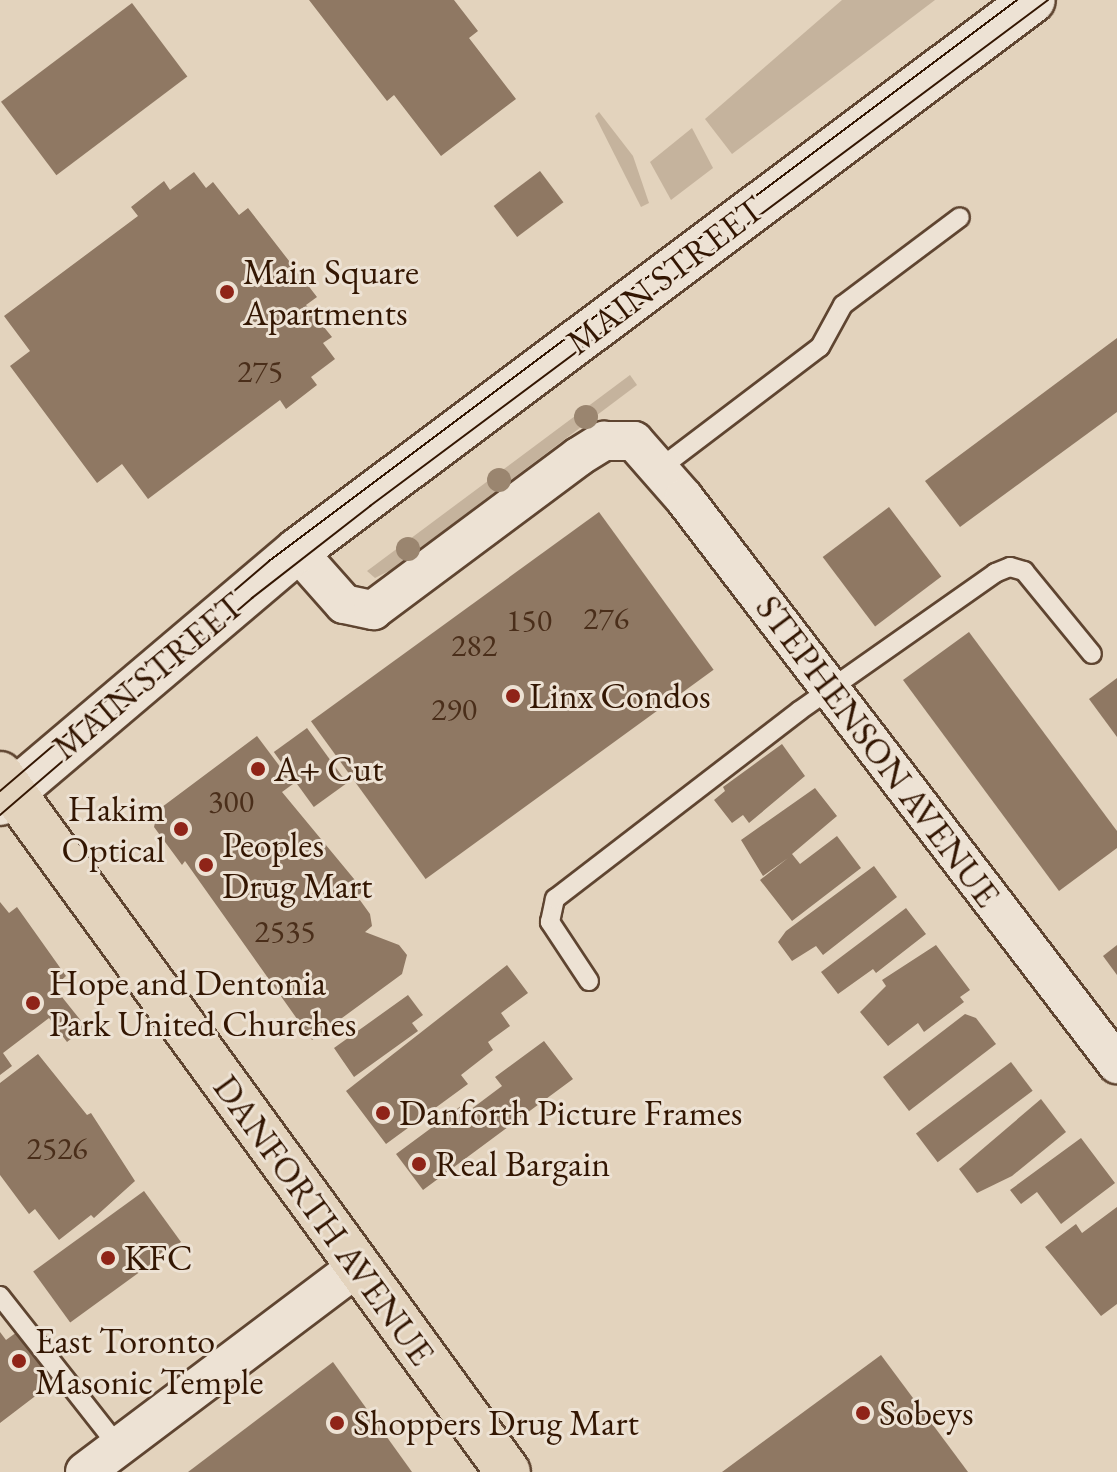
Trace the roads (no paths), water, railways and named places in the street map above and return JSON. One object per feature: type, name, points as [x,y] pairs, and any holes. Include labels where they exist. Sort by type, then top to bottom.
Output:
[{"type":"main road","name":"DANFORTH AVENUE","points":[[4,789],[508,1472]]},
{"type":"street","name":"MAIN STREET","points":[[4,789],[297,551],[1033,0]]},
{"type":"street","name":"STEPHENSON AVENUE","points":[[297,551],[344,604],[373,610],[578,457],[604,441],[634,441],[833,691],[1117,1064]]},
{"type":"street","points":[[85,1472],[357,1267]]},
{"type":"lane","points":[[659,469],[820,347],[843,305],[960,217]]},
{"type":"lane","points":[[589,981],[550,922],[555,899],[799,711],[833,691],[1010,567],[1024,571],[1039,585],[1092,654]]},
{"type":"lane","points":[[0,1296],[118,1446]]},
{"type":"tram line","points":[[0,791],[269,561],[1017,0]]},
{"type":"tram line","points":[[0,815],[252,598],[370,506],[1048,0]]},
{"type":"place","name":"Main Square Apartments","points":[[227,292]]},
{"type":"place","name":"Linx Condos","points":[[513,696]]},
{"type":"place","name":"A+ Cut","points":[[258,769]]},
{"type":"place","name":"Hakim Optical","points":[[181,829]]},
{"type":"place","name":"Peoples Drug Mart","points":[[206,865]]},
{"type":"place","name":"Hope and Dentonia Park United Churches","points":[[33,1003]]},
{"type":"place","name":"Danforth Picture Frames","points":[[383,1113]]},
{"type":"place","name":"Real Bargain","points":[[419,1164]]},
{"type":"place","name":"KFC","points":[[108,1258]]},
{"type":"place","name":"East Toronto Masonic Temple","points":[[19,1361]]},
{"type":"place","name":"Sobeys","points":[[863,1413]]},
{"type":"place","name":"Shoppers Drug Mart","points":[[337,1423]]}]
